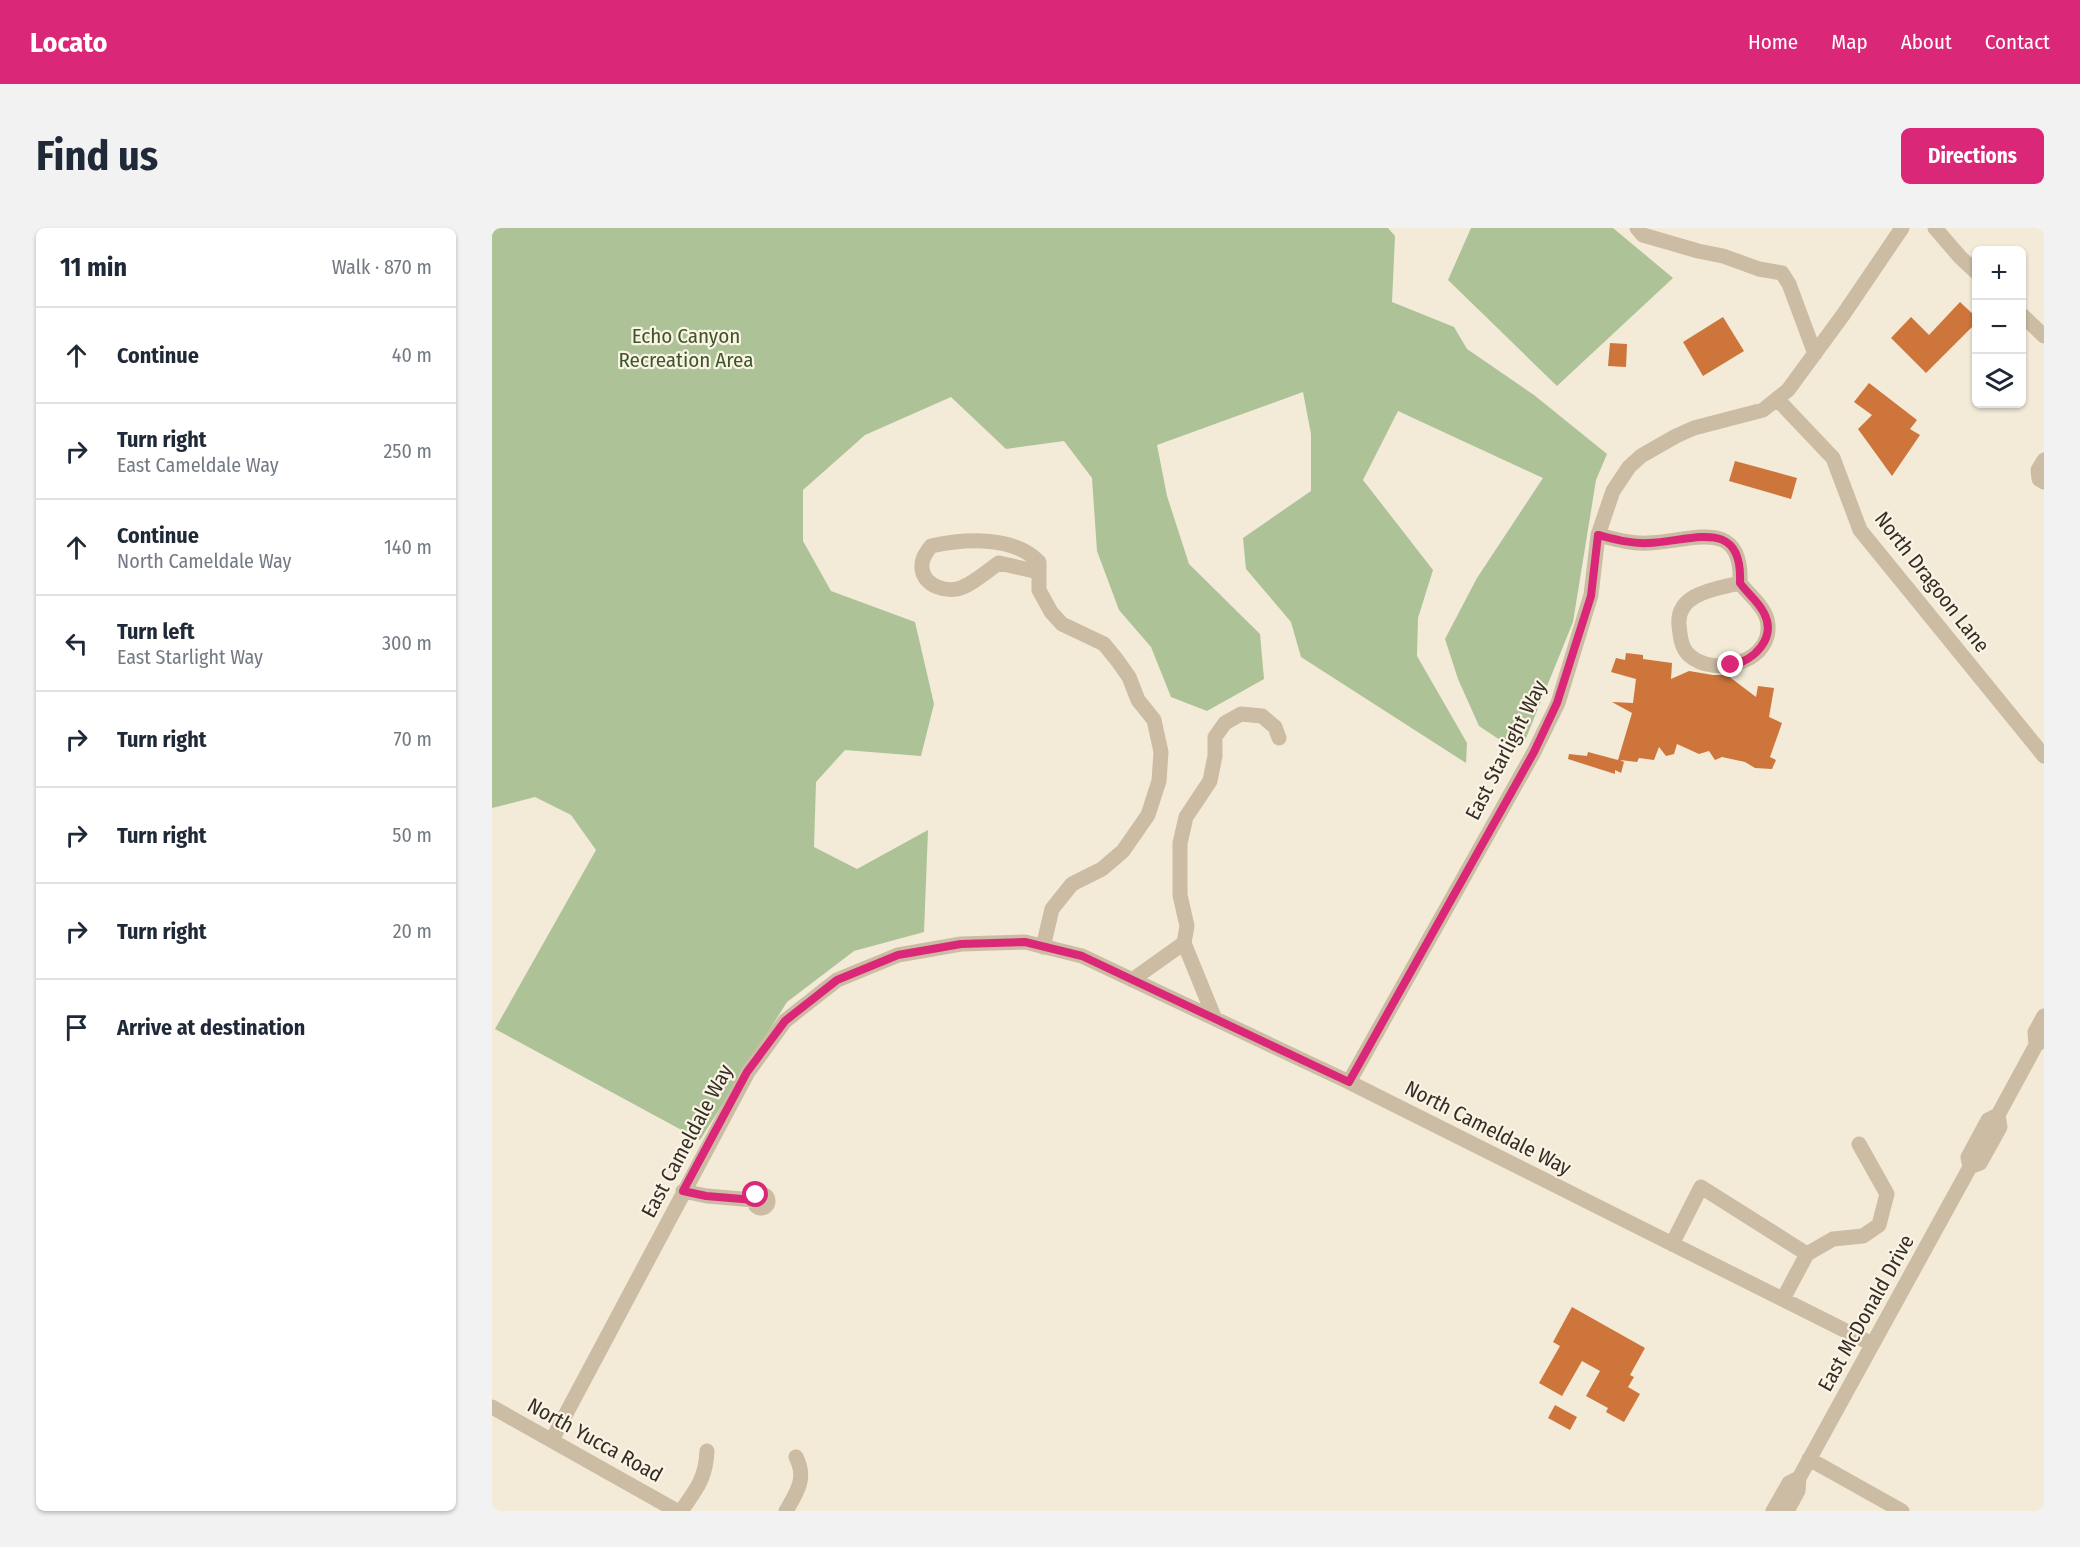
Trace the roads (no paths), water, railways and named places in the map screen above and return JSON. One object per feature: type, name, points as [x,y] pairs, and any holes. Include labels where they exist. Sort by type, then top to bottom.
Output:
[{"type":"street","points":[[1637,228],[1642,235],[1724,256],[1759,269],[1782,273],[1789,284],[1815,354]]},
{"type":"street","name":"East Starlight Way","points":[[1349,1082],[1534,752],[1557,703],[1591,596],[1598,535],[1613,491],[1629,467],[1641,456],[1694,428],[1763,410],[1778,400],[1815,354],[1902,228]]},
{"type":"street","points":[[1935,228],[1972,268]]},
{"type":"street","points":[[2026,319],[2044,336]]},
{"type":"street","name":"North Dragoon Lane","points":[[1778,400],[1833,458],[1860,530],[2044,756]]},
{"type":"street","points":[[2044,460],[2038,470],[2039,479],[2044,482]]},
{"type":"street","points":[[1598,535],[1624,541],[1648,543],[1702,536],[1722,539],[1734,547],[1740,566],[1740,583],[1763,612],[1767,620],[1767,634],[1763,645],[1743,663],[1714,664],[1697,660],[1683,648],[1678,618],[1681,610],[1691,597],[1740,583]]},
{"type":"street","points":[[1039,572],[999,564],[962,588],[951,590],[938,588],[926,580],[921,568],[923,558],[931,546],[969,540],[993,541],[1027,552],[1039,562],[1039,572],[1039,590],[1051,612],[1062,624],[1104,644],[1129,677],[1138,700],[1154,720],[1161,752],[1159,781],[1148,815],[1123,851],[1102,869],[1072,884],[1052,909],[1043,947]]},
{"type":"street","points":[[1215,1018],[1184,943],[1187,926],[1180,895],[1179,843],[1186,817],[1210,781],[1215,756],[1215,736],[1225,723],[1241,714],[1262,717],[1275,727],[1279,738]]},
{"type":"street","name":"East Cameldale Way","points":[[552,1440],[747,1072],[785,1021],[837,980],[898,955],[961,944],[1025,942],[1082,956]]},
{"type":"street","points":[[1132,980],[1184,943]]},
{"type":"street","name":"North Cameldale Way","points":[[1082,956],[1349,1082],[1872,1344]]},
{"type":"street","name":"East McDonald Drive","points":[[1787,1511],[1798,1491],[1799,1478],[1809,1459],[1970,1167],[1980,1162],[2000,1127],[1998,1115],[2040,1042],[2036,1032],[2044,1016]]},
{"type":"street","points":[[1783,1299],[1807,1254],[1833,1239],[1863,1236],[1879,1225],[1887,1194],[1859,1144]]},
{"type":"street","points":[[1672,1244],[1701,1187],[1807,1254]]},
{"type":"street","points":[[683,1191],[706,1196],[754,1200]]},
{"type":"street","name":"North Yucca Road","points":[[492,1407],[679,1511]]},
{"type":"street","points":[[679,1511],[700,1484],[706,1468],[706,1451]]},
{"type":"street","points":[[786,1511],[799,1489],[802,1469],[796,1457]]},
{"type":"street","points":[[1809,1459],[1902,1511]]},
{"type":"street","name":"East McDonald Drive","points":[[1773,1511],[1789,1483],[1799,1478]]},
{"type":"park label","name":"Echo Canyon Recreation Area","points":[[686,348]]}]
